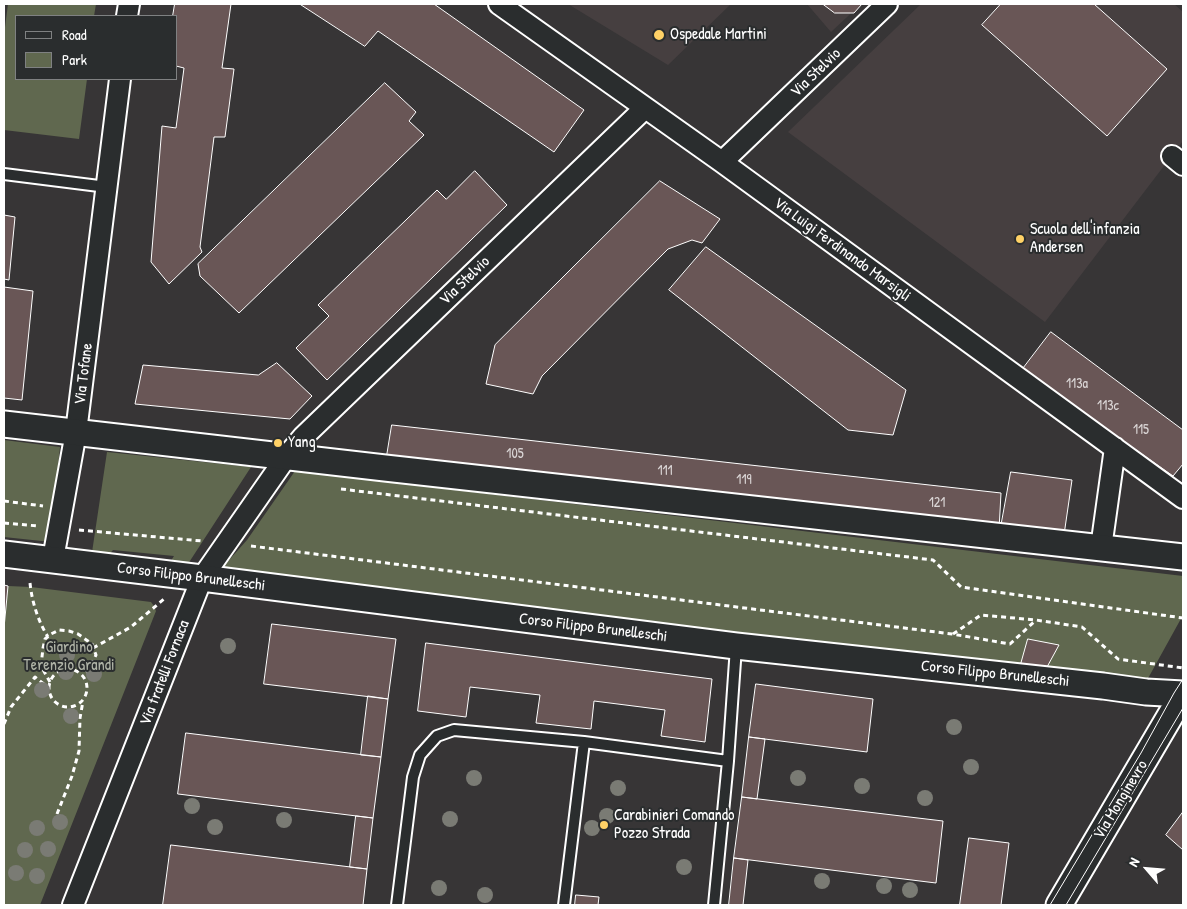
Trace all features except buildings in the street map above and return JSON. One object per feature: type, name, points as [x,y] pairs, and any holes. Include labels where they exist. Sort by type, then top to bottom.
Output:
[{"type":"street","name":"Via Luigi Ferdinando Marsigli","points":[[499,4],[722,162],[1183,498]]},
{"type":"street","name":"Via Stelvio","points":[[722,162],[887,4]]},
{"type":"street","name":"Via Tofane","points":[[53,560],[76,432],[120,80]]},
{"type":"street","name":"Via Stelvio","points":[[287,456],[303,437],[645,108]]},
{"type":"street","points":[[4,424],[1183,557]]},
{"type":"street","points":[[1101,548],[1115,448]]},
{"type":"street","name":"Via fratelli Fornaca","points":[[73,905],[202,578],[287,456]]},
{"type":"street","name":"Corso Filippo Brunelleschi","points":[[4,554],[736,646],[1146,692],[1183,694]]},
{"type":"street","name":"Via Monginevro","points":[[1059,905],[1183,694]]},
{"type":"lane","points":[[4,174],[108,187]]},
{"type":"lane","points":[[714,905],[728,761],[736,646]]},
{"type":"lane","points":[[396,905],[413,777],[420,755],[437,736],[454,730],[584,742],[728,761]]},
{"type":"lane","points":[[564,905],[584,742]]},
{"type":"path","points":[[339,489],[933,560],[962,588],[1183,618]]},
{"type":"path","points":[[4,501],[62,508]]},
{"type":"path","points":[[4,523],[226,543],[952,634],[1010,644],[1036,620]]},
{"type":"path","points":[[30,583],[40,624],[48,637]]},
{"type":"path","points":[[94,648],[131,627],[164,598]]},
{"type":"path","points":[[952,634],[981,615],[1036,620],[1082,627],[1118,659],[1183,668]]},
{"type":"path","points":[[50,682],[41,666],[43,648],[46,639],[59,630],[69,630],[92,644],[96,655],[83,676]]},
{"type":"path","points":[[57,814],[72,776],[79,751],[80,718],[87,688],[83,676],[74,670],[64,670],[53,676],[49,688],[52,699],[61,706],[73,707],[83,700]]},
{"type":"path","points":[[4,724],[11,707],[35,677],[49,688]]},
{"type":"shaded area","name":"Ospedale Martini","points":[[568,4],[731,4],[668,65]]},
{"type":"shaded area","name":"Ospedale Martini","points":[[807,4],[861,4],[831,32]]},
{"type":"shaded area","name":"Scuola dell'infanzia Andersen","points":[[921,4],[1174,4],[1183,12],[1183,141],[1045,322],[788,132]]},
{"type":"green space","points":[[8,4],[96,4],[94,15],[15,15],[15,80],[87,80],[79,139],[4,130],[4,35]]},
{"type":"green space","points":[[4,440],[60,447],[51,542],[4,537]]},
{"type":"green space","points":[[107,452],[251,467],[186,567],[167,567],[174,556],[113,550],[104,560],[91,559]]},
{"type":"green space","points":[[295,471],[1183,576],[1183,615],[1146,682],[221,569],[247,540]]},
{"type":"green space","name":"Giardino Terenzio Grandi","points":[[8,586],[31,587],[151,602],[156,611],[40,905],[4,905],[4,630]]},
{"type":"tram line","points":[[1050,905],[1183,679]]},
{"type":"tram line","points":[[1066,905],[1183,708]]},
{"type":"place","name":"Ospedale Martini","points":[[659,35]]},
{"type":"place","name":"Scuola dell'infanzia Andersen","points":[[1020,239]]},
{"type":"place","name":"Yang","points":[[278,443]]},
{"type":"place","name":"Carabinieri Comando Pozzo Strada","points":[[604,825]]}]
